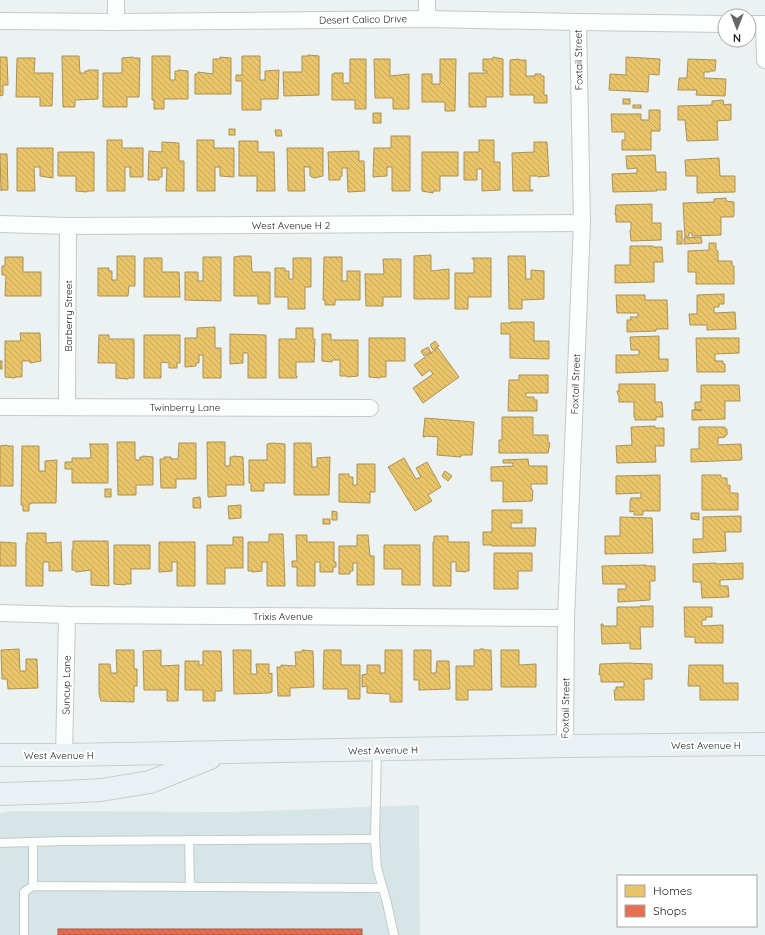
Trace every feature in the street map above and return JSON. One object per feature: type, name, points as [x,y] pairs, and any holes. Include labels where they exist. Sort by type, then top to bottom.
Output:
[{"type":"main road","name":"West Avenue H","points":[[0,755],[64,756],[565,746],[765,744]]},
{"type":"main road","points":[[0,794],[101,790],[150,782],[223,753]]},
{"type":"street","points":[[116,0],[116,22]]},
{"type":"street","points":[[427,0],[427,19]]},
{"type":"street","name":"Desert Calico Drive","points":[[0,22],[427,19],[717,24]]},
{"type":"street","name":"Foxtail Street","points":[[565,746],[566,618],[582,223],[578,22]]},
{"type":"street","points":[[757,24],[765,60]]},
{"type":"street","name":"West Avenue H 2","points":[[0,224],[68,226],[582,223]]},
{"type":"street","name":"Barberry Street","points":[[67,407],[68,226]]},
{"type":"street","name":"Twinberry Lane","points":[[0,407],[370,408]]},
{"type":"street","name":"Trixis Avenue","points":[[0,613],[67,615],[566,618]]},
{"type":"street","name":"Suncup Lane","points":[[64,756],[67,615]]},
{"type":"lane","points":[[377,750],[375,839],[377,868],[394,935]]},
{"type":"lane","points":[[0,843],[375,839]]},
{"type":"lane","points":[[189,840],[190,887]]},
{"type":"lane","points":[[33,842],[33,886]]},
{"type":"lane","points":[[24,935],[24,892],[33,886],[383,888]]},
{"type":"shaded area","points":[[419,805],[420,935],[0,935],[0,813],[13,811],[231,812]]},
{"type":"building: Homes","points":[[62,56],[79,56],[80,73],[85,73],[85,71],[88,70],[98,70],[98,99],[75,100],[75,107],[63,107]]},
{"type":"building: Homes","points":[[152,56],[170,56],[170,80],[175,80],[175,71],[188,71],[188,99],[164,99],[164,109],[154,109],[154,100],[152,100]]},
{"type":"building: Homes","points":[[242,56],[260,56],[260,80],[265,80],[265,71],[279,70],[278,99],[261,99],[261,110],[242,110],[242,81],[236,81],[236,75],[242,75]]},
{"type":"building: Homes","points":[[302,56],[319,56],[319,95],[284,96],[283,72],[302,72]]},
{"type":"building: Homes","points":[[0,57],[7,57],[8,85],[3,85],[3,95],[0,96]]},
{"type":"building: Homes","points":[[220,57],[231,58],[231,94],[195,94],[195,74],[198,74],[198,72],[213,74],[213,59],[220,59]]},
{"type":"building: Homes","points":[[493,57],[503,59],[503,97],[486,97],[486,107],[469,107],[469,73],[487,73],[487,71],[483,71],[483,59],[493,59]]},
{"type":"building: Homes","points":[[626,57],[660,59],[659,75],[649,74],[648,92],[609,90],[610,74],[626,75]]},
{"type":"building: Homes","points":[[17,58],[35,58],[34,73],[53,73],[52,106],[40,106],[40,97],[16,97]]},
{"type":"building: Homes","points":[[122,58],[140,58],[139,97],[127,97],[127,107],[103,107],[103,73],[122,73]]},
{"type":"building: Homes","points":[[350,59],[366,59],[366,109],[355,109],[355,100],[332,100],[332,74],[343,73],[343,83],[350,83]]},
{"type":"building: Homes","points":[[374,59],[390,59],[390,76],[409,74],[409,109],[393,109],[393,98],[375,98]]},
{"type":"building: Homes","points":[[440,59],[456,59],[455,111],[445,111],[445,102],[422,102],[422,74],[432,74],[432,84],[440,84]]},
{"type":"building: Homes","points":[[688,59],[716,60],[715,71],[704,72],[704,78],[726,79],[725,96],[696,95],[697,90],[678,90],[679,78],[687,78]]},
{"type":"building: Homes","points":[[510,60],[526,60],[526,76],[541,74],[541,76],[544,76],[544,95],[547,95],[547,103],[534,103],[534,95],[510,95]]},
{"type":"building: Homes","points":[[623,99],[630,99],[630,104],[623,104]]},
{"type":"building: Homes","points":[[723,100],[724,105],[731,104],[731,120],[717,121],[718,140],[687,141],[685,120],[678,120],[678,106],[712,105],[712,101]]},
{"type":"building: Homes","points":[[633,105],[641,105],[641,108],[633,108]]},
{"type":"building: Homes","points":[[649,110],[660,110],[660,131],[651,131],[651,150],[622,150],[622,140],[625,140],[625,132],[612,132],[611,114],[641,114],[641,120],[649,120]]},
{"type":"building: Homes","points":[[373,113],[381,113],[381,123],[373,123]]},
{"type":"building: Homes","points":[[229,129],[235,129],[235,135],[229,135]]},
{"type":"building: Homes","points":[[275,130],[281,130],[282,136],[276,136]]},
{"type":"building: Homes","points":[[391,136],[410,136],[410,191],[392,191],[392,167],[387,167],[387,176],[373,177],[374,148],[391,148]]},
{"type":"building: Homes","points":[[107,140],[122,140],[122,148],[143,148],[143,177],[130,177],[130,167],[125,167],[125,191],[107,191]]},
{"type":"building: Homes","points":[[197,140],[214,140],[214,148],[234,148],[234,177],[220,176],[220,167],[215,167],[215,191],[197,191]]},
{"type":"building: Homes","points":[[479,140],[494,140],[494,162],[500,162],[500,190],[482,191],[482,169],[477,169],[477,180],[464,180],[464,152],[479,152]]},
{"type":"building: Homes","points":[[239,141],[258,141],[258,152],[274,152],[275,191],[256,191],[257,176],[239,176]]},
{"type":"building: Homes","points":[[162,142],[179,143],[179,161],[184,161],[184,191],[166,191],[167,168],[162,168],[162,177],[159,177],[159,180],[148,180],[149,151],[162,152]]},
{"type":"building: Homes","points":[[534,142],[547,142],[549,176],[530,176],[530,190],[533,191],[513,191],[512,153],[534,152]]},
{"type":"building: Homes","points":[[17,148],[53,148],[53,178],[40,176],[40,167],[34,167],[35,191],[17,191]]},
{"type":"building: Homes","points":[[287,148],[323,148],[323,176],[314,178],[310,176],[310,167],[304,167],[305,191],[288,191]]},
{"type":"building: Homes","points":[[359,151],[359,161],[364,161],[365,191],[348,192],[347,168],[342,168],[342,176],[340,177],[340,180],[329,180],[328,152]]},
{"type":"building: Homes","points":[[58,152],[94,152],[94,191],[76,191],[76,176],[58,176]]},
{"type":"building: Homes","points":[[422,152],[458,152],[458,176],[440,176],[440,191],[433,191],[433,193],[422,191]]},
{"type":"building: Homes","points":[[0,154],[7,154],[8,190],[1,191]]},
{"type":"building: Homes","points":[[655,155],[656,172],[666,172],[666,190],[613,192],[612,174],[637,173],[637,168],[627,169],[626,156]]},
{"type":"building: Homes","points":[[719,158],[720,176],[735,176],[735,192],[697,193],[697,176],[686,176],[685,160]]},
{"type":"building: Homes","points":[[726,198],[726,201],[734,202],[734,215],[733,217],[721,217],[721,235],[692,236],[692,233],[689,233],[689,236],[685,237],[683,203],[714,202],[714,199]]},
{"type":"building: Homes","points":[[652,204],[652,223],[661,223],[661,240],[631,241],[631,222],[616,222],[616,205]]},
{"type":"building: Homes","points":[[677,231],[682,231],[682,244],[677,244]]},
{"type":"building: Homes","points":[[701,237],[702,243],[684,244],[684,238]]},
{"type":"building: Homes","points":[[709,243],[716,243],[718,261],[732,261],[732,266],[734,266],[734,284],[696,284],[696,272],[688,272],[688,251],[709,250]]},
{"type":"building: Homes","points":[[630,246],[662,247],[663,262],[654,262],[654,282],[615,283],[615,265],[630,265]]},
{"type":"building: Homes","points":[[431,255],[431,271],[449,269],[449,299],[414,299],[414,256]]},
{"type":"building: Homes","points":[[117,256],[135,256],[135,286],[129,286],[128,296],[98,296],[98,268],[109,268],[109,271],[112,271],[112,280],[117,280]]},
{"type":"building: Homes","points":[[251,256],[252,272],[270,272],[270,304],[258,304],[258,296],[234,296],[234,257]]},
{"type":"building: Homes","points":[[508,256],[525,256],[526,279],[531,279],[531,270],[544,271],[544,299],[522,300],[522,309],[509,309]]},
{"type":"building: Homes","points":[[5,257],[23,257],[23,272],[41,272],[41,296],[5,296],[6,275],[2,275],[2,266],[5,266]]},
{"type":"building: Homes","points":[[203,257],[221,257],[221,301],[185,300],[185,272],[198,272],[198,281],[203,281]]},
{"type":"building: Homes","points":[[324,257],[342,257],[342,281],[347,281],[347,271],[360,271],[360,300],[335,300],[335,305],[325,305],[325,300],[323,300]]},
{"type":"building: Homes","points":[[144,258],[162,258],[162,272],[179,272],[180,297],[144,297]]},
{"type":"building: Homes","points":[[293,258],[311,258],[311,287],[305,287],[305,309],[288,309],[288,297],[275,297],[275,268],[285,268],[285,271],[289,271],[289,279],[293,279]]},
{"type":"building: Homes","points":[[472,258],[491,258],[491,297],[468,297],[468,309],[455,309],[455,273],[474,273],[474,259]]},
{"type":"building: Homes","points":[[383,259],[401,259],[401,297],[383,297],[383,306],[366,306],[365,274],[384,274]]},
{"type":"building: Homes","points":[[724,294],[724,304],[719,304],[719,307],[714,307],[714,313],[735,312],[736,329],[707,330],[707,325],[690,325],[689,314],[697,314],[697,295]]},
{"type":"building: Homes","points":[[616,295],[645,295],[645,300],[667,300],[668,329],[627,332],[627,320],[631,320],[630,317],[638,317],[638,313],[617,313]]},
{"type":"building: Homes","points":[[534,322],[534,341],[549,341],[549,359],[510,358],[510,334],[501,334],[501,323]]},
{"type":"building: Homes","points":[[215,327],[215,348],[221,348],[221,378],[203,378],[203,355],[199,355],[199,363],[196,363],[196,366],[185,367],[185,338],[197,338],[197,328]]},
{"type":"building: Homes","points":[[296,328],[313,328],[313,339],[315,339],[314,362],[296,362],[297,378],[279,378],[279,339],[296,339]]},
{"type":"building: Homes","points":[[20,333],[40,333],[41,361],[30,363],[30,361],[22,361],[22,377],[5,377],[5,341],[21,341]]},
{"type":"building: Homes","points":[[230,334],[266,335],[266,378],[248,378],[248,353],[243,353],[243,363],[230,364]]},
{"type":"building: Homes","points":[[322,334],[331,334],[331,340],[358,340],[358,376],[340,376],[340,360],[332,360],[332,362],[322,361]]},
{"type":"building: Homes","points":[[99,335],[109,335],[109,339],[134,339],[134,378],[116,378],[116,363],[98,363]]},
{"type":"building: Homes","points":[[144,335],[180,335],[180,363],[177,363],[177,368],[169,368],[169,363],[161,362],[161,378],[144,378]]},
{"type":"building: Homes","points":[[659,336],[659,359],[668,359],[668,371],[616,373],[616,355],[639,355],[639,350],[631,350],[630,337]]},
{"type":"building: Homes","points":[[369,338],[405,338],[405,361],[386,361],[386,377],[369,377]]},
{"type":"building: Homes","points":[[696,338],[739,338],[739,353],[715,354],[715,361],[723,361],[723,364],[725,364],[725,372],[697,372]]},
{"type":"building: Homes","points":[[435,341],[439,346],[433,350],[430,345]]},
{"type":"building: Homes","points":[[428,347],[431,352],[424,356],[421,351]]},
{"type":"building: Homes","points":[[438,348],[459,377],[423,403],[413,388],[433,374],[430,370],[422,376],[414,365]]},
{"type":"building: Homes","points":[[0,361],[2,361],[2,369],[0,369]]},
{"type":"building: Homes","points":[[519,375],[548,375],[548,393],[526,393],[526,397],[534,397],[534,400],[537,400],[537,411],[508,411],[509,380],[519,380]]},
{"type":"building: Homes","points":[[619,384],[655,384],[655,402],[662,402],[663,417],[656,417],[656,420],[635,420],[634,402],[619,402],[619,395],[617,391],[619,391]]},
{"type":"building: Homes","points":[[701,385],[739,385],[740,401],[725,401],[725,419],[692,420],[692,410],[695,410],[695,402],[701,402]]},
{"type":"building: Homes","points":[[502,417],[533,417],[533,435],[548,435],[548,443],[550,443],[548,453],[499,453],[499,440],[502,440]]},
{"type":"building: Homes","points":[[425,418],[474,422],[472,455],[461,455],[461,457],[437,455],[438,437],[423,437]]},
{"type":"building: Homes","points":[[655,426],[655,428],[664,428],[664,446],[655,446],[656,462],[617,463],[616,446],[632,445],[631,427]]},
{"type":"building: Homes","points":[[699,427],[725,427],[725,429],[727,429],[727,435],[725,435],[725,437],[718,438],[718,445],[741,444],[742,459],[691,462],[691,449],[699,449]]},
{"type":"building: Homes","points":[[117,442],[135,442],[135,460],[140,460],[140,457],[143,456],[153,457],[153,485],[136,485],[136,495],[118,495]]},
{"type":"building: Homes","points":[[207,442],[225,442],[225,466],[230,466],[230,457],[243,457],[244,485],[226,485],[226,496],[208,497]]},
{"type":"building: Homes","points":[[179,443],[196,443],[196,479],[176,479],[176,488],[161,488],[160,459],[164,459],[164,457],[171,457],[171,459],[178,459]]},
{"type":"building: Homes","points":[[294,443],[311,443],[312,467],[317,467],[317,458],[330,457],[329,495],[294,495]]},
{"type":"building: Homes","points":[[89,444],[108,444],[108,483],[72,483],[72,469],[65,469],[65,462],[72,462],[72,458],[91,458]]},
{"type":"building: Homes","points":[[267,444],[285,444],[285,483],[264,483],[264,491],[251,491],[251,483],[249,483],[249,460],[267,460]]},
{"type":"building: Homes","points":[[0,446],[13,446],[13,486],[0,486]]},
{"type":"building: Homes","points":[[22,446],[39,446],[39,471],[45,471],[45,461],[57,460],[56,503],[31,503],[29,504],[29,511],[23,511],[23,505],[21,505]]},
{"type":"building: Homes","points":[[404,458],[416,479],[421,477],[416,468],[427,462],[441,487],[428,495],[432,501],[415,511],[388,467]]},
{"type":"building: Homes","points":[[528,459],[529,466],[547,466],[547,484],[531,484],[533,491],[532,501],[503,502],[503,481],[491,481],[491,467],[513,466],[513,463],[503,463],[503,460]]},
{"type":"building: Homes","points":[[357,464],[375,464],[375,492],[370,492],[370,503],[339,502],[339,474],[349,474],[349,477],[353,477],[353,485],[357,485]]},
{"type":"building: Homes","points":[[445,471],[452,476],[448,481],[442,476]]},
{"type":"building: Homes","points":[[660,475],[660,511],[643,511],[643,515],[634,515],[634,511],[630,512],[630,501],[631,498],[641,498],[641,493],[616,494],[616,476]]},
{"type":"building: Homes","points":[[702,475],[721,475],[721,478],[727,478],[727,485],[730,485],[730,493],[738,493],[738,510],[702,510]]},
{"type":"building: Homes","points":[[105,489],[111,489],[111,497],[105,497]]},
{"type":"building: Homes","points":[[200,497],[201,508],[193,508],[193,498]]},
{"type":"building: Homes","points":[[241,505],[241,518],[229,519],[228,506]]},
{"type":"building: Homes","points":[[492,510],[522,510],[522,523],[511,523],[511,528],[536,528],[535,546],[483,545],[483,532],[492,532]]},
{"type":"building: Homes","points":[[332,511],[337,512],[337,520],[332,520]]},
{"type":"building: Homes","points":[[691,513],[699,513],[699,520],[691,519]]},
{"type":"building: Homes","points":[[741,516],[741,532],[725,532],[726,551],[693,553],[693,539],[703,539],[703,517]]},
{"type":"building: Homes","points":[[620,517],[652,518],[653,553],[605,554],[605,536],[620,536]]},
{"type":"building: Homes","points":[[323,519],[330,519],[330,524],[323,524]]},
{"type":"building: Homes","points":[[27,533],[46,533],[46,543],[61,542],[62,571],[49,571],[49,562],[43,562],[43,586],[26,586]]},
{"type":"building: Homes","points":[[269,534],[283,534],[285,586],[267,586],[267,562],[262,562],[262,571],[248,571],[248,542],[269,542]]},
{"type":"building: Homes","points":[[296,535],[307,535],[307,542],[334,542],[334,562],[336,562],[336,567],[333,567],[333,572],[320,572],[320,562],[315,562],[315,586],[297,586],[297,567],[292,567],[292,561],[297,561]]},
{"type":"building: Homes","points":[[357,535],[368,535],[370,556],[374,556],[374,585],[357,585],[357,563],[353,563],[353,571],[350,571],[350,574],[339,574],[339,546],[357,546]]},
{"type":"building: Homes","points":[[434,536],[448,536],[448,542],[469,542],[469,571],[456,571],[456,562],[451,562],[451,586],[433,586]]},
{"type":"building: Homes","points":[[233,537],[243,537],[243,568],[225,568],[225,584],[207,584],[207,545],[233,545]]},
{"type":"building: Homes","points":[[73,541],[108,541],[109,586],[91,585],[91,570],[76,572],[75,570],[72,570]]},
{"type":"building: Homes","points":[[0,542],[16,543],[16,566],[0,566]]},
{"type":"building: Homes","points":[[159,542],[195,542],[195,586],[177,586],[177,562],[172,562],[172,571],[159,572]]},
{"type":"building: Homes","points":[[114,545],[150,545],[150,569],[131,569],[131,584],[114,584]]},
{"type":"building: Homes","points":[[384,545],[420,545],[420,585],[402,585],[402,569],[384,569]]},
{"type":"building: Homes","points":[[494,553],[532,553],[532,571],[518,571],[518,589],[494,589]]},
{"type":"building: Homes","points":[[743,563],[743,579],[720,580],[720,586],[728,586],[729,597],[702,598],[701,582],[693,582],[693,564]]},
{"type":"building: Homes","points":[[602,566],[655,566],[655,581],[650,581],[650,600],[618,602],[618,589],[626,589],[626,584],[603,584]]},
{"type":"building: Homes","points":[[653,606],[653,627],[640,627],[641,649],[630,649],[630,643],[602,644],[601,624],[603,624],[603,626],[617,626],[617,607]]},
{"type":"building: Homes","points":[[684,607],[712,607],[712,617],[706,617],[706,620],[702,620],[702,626],[723,625],[723,643],[695,643],[695,637],[685,637]]},
{"type":"building: Homes","points":[[19,649],[20,671],[26,671],[26,659],[37,659],[38,688],[8,689],[7,679],[2,679],[1,650]]},
{"type":"building: Homes","points":[[116,650],[134,650],[134,669],[137,669],[137,686],[134,686],[134,702],[101,701],[99,694],[99,664],[110,664],[111,673],[117,673]]},
{"type":"building: Homes","points":[[161,650],[161,666],[179,665],[178,701],[167,701],[167,690],[144,690],[143,651]]},
{"type":"building: Homes","points":[[233,650],[251,650],[251,674],[257,674],[256,664],[269,664],[269,674],[272,673],[272,692],[234,694]]},
{"type":"building: Homes","points":[[302,650],[313,651],[314,687],[290,688],[290,696],[278,696],[277,667],[281,667],[281,665],[296,666],[295,652],[302,652]]},
{"type":"building: Homes","points":[[324,650],[341,650],[341,665],[360,665],[360,699],[348,699],[348,689],[323,689]]},
{"type":"building: Homes","points":[[385,650],[402,650],[402,702],[390,702],[390,694],[367,693],[367,686],[362,687],[362,675],[367,674],[367,665],[380,665],[380,673],[385,673]]},
{"type":"building: Homes","points":[[414,650],[431,650],[431,673],[436,673],[437,661],[449,661],[450,689],[419,690],[419,680],[414,680]]},
{"type":"building: Homes","points":[[474,650],[491,650],[492,690],[468,690],[468,700],[456,700],[456,666],[474,666]]},
{"type":"building: Homes","points":[[501,650],[519,650],[519,665],[536,664],[536,687],[501,687]]},
{"type":"building: Homes","points":[[203,651],[221,651],[222,691],[215,691],[215,701],[203,701],[203,690],[185,690],[185,661],[199,661],[199,665],[203,665]]},
{"type":"building: Homes","points":[[600,664],[652,664],[652,679],[644,679],[644,700],[615,700],[614,690],[616,690],[616,687],[624,687],[624,682],[601,682],[601,675],[599,675]]},
{"type":"building: Homes","points":[[689,665],[723,665],[723,683],[738,683],[738,700],[700,700],[700,686],[688,686]]},
{"type":"building: Shops","points":[[58,929],[362,929],[362,935],[58,935]]}]
